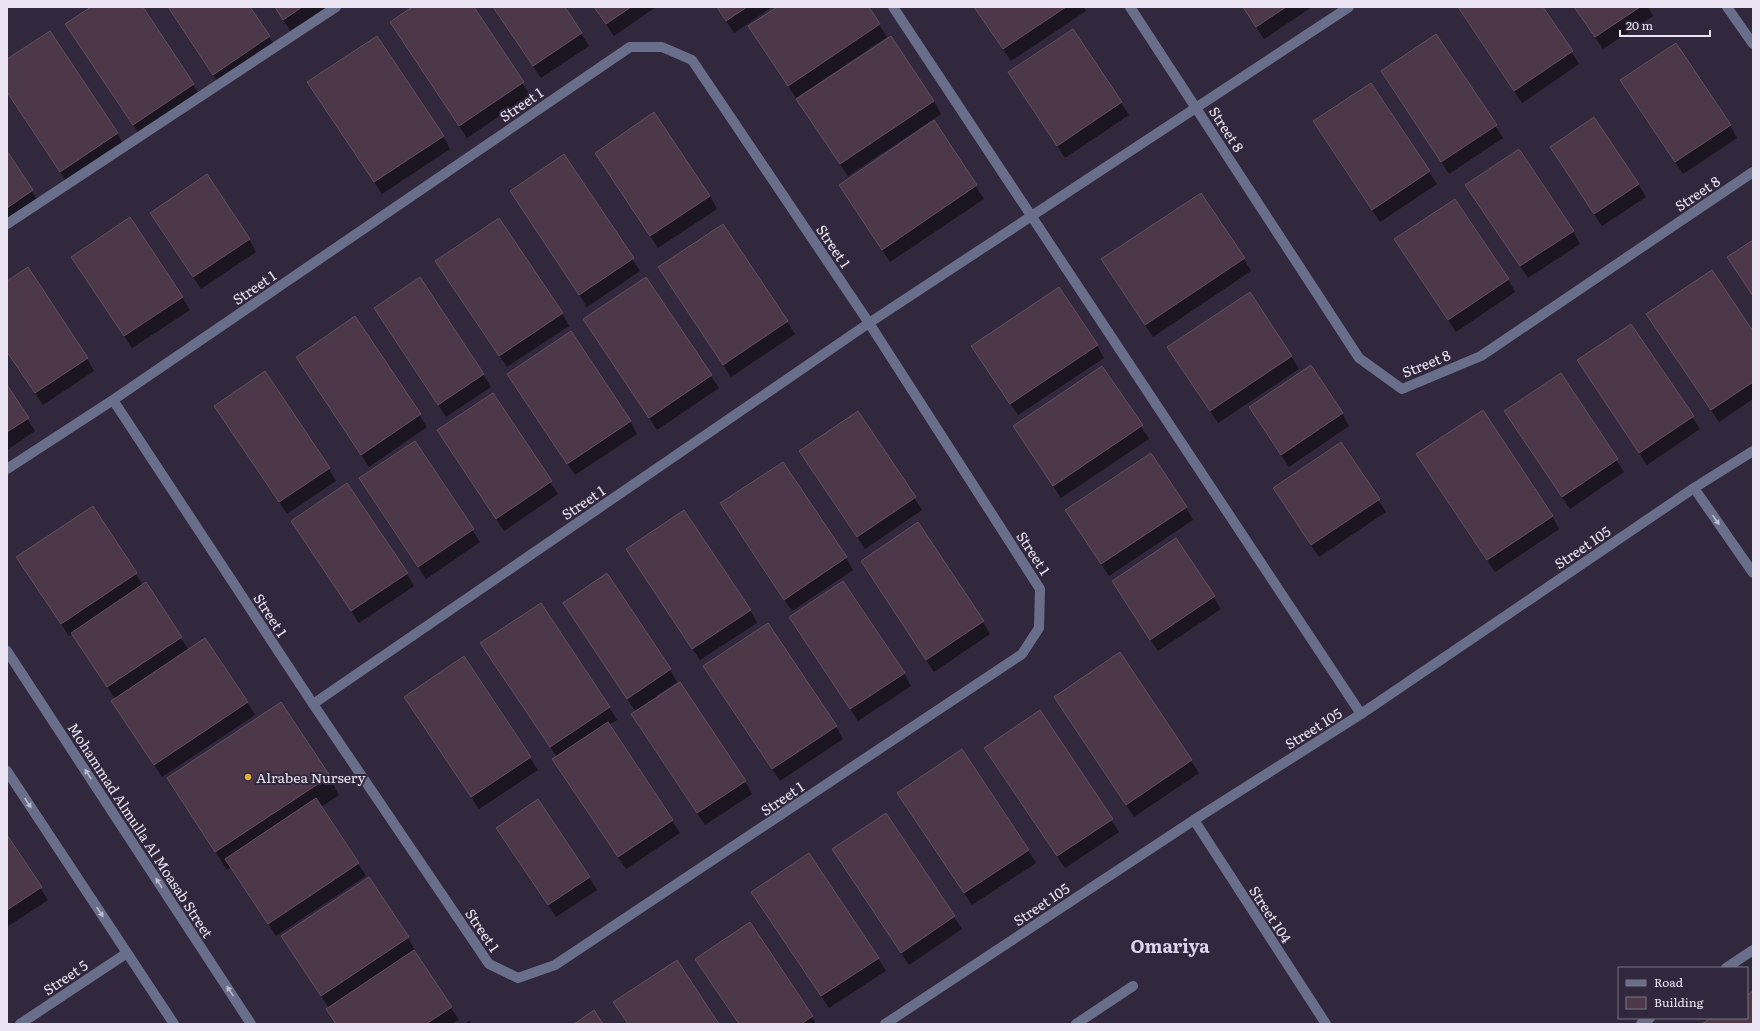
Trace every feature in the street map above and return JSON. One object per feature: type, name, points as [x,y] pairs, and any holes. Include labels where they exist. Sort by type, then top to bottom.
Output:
[{"type":"street","points":[[7,224],[336,7]]},
{"type":"street","points":[[893,7],[1361,714]]},
{"type":"street","name":"Street 8","points":[[1130,7],[1359,358],[1402,389],[1481,356],[1753,172]]},
{"type":"street","name":"Street 8","points":[[1196,108],[1349,7]]},
{"type":"street","points":[[1728,7],[1753,44]]},
{"type":"street","name":"Street 1","points":[[7,469],[113,400],[630,47],[662,46],[692,60],[869,323],[1040,589],[1039,628],[1022,654],[555,965],[518,978],[489,964],[313,704],[113,400]]},
{"type":"street","points":[[869,323],[1196,108]]},
{"type":"street","name":"Street 1","points":[[313,704],[869,323]]},
{"type":"street","name":"Street 105","points":[[885,1024],[1194,820],[1361,714],[1694,488],[1753,451]]},
{"type":"street","points":[[1694,488],[1752,569]]},
{"type":"street","name":"Mohammad Almulla Al Moasab Street","points":[[7,651],[251,1024]]},
{"type":"street","points":[[7,771],[174,1024]]},
{"type":"street","name":"Street 104","points":[[1194,820],[1326,1024]]},
{"type":"street","points":[[1728,967],[1753,950]]},
{"type":"street","name":"Street 5","points":[[20,1024],[127,953]]},
{"type":"street","points":[[1076,1024],[1133,986]]},
{"type":"building","points":[[91,7],[143,7],[194,84],[133,125],[65,24]]},
{"type":"building","points":[[168,7],[250,7],[270,36],[213,75]]},
{"type":"building","points":[[275,7],[302,7],[283,20]]},
{"type":"building","points":[[412,7],[474,7],[524,82],[459,126],[390,22]]},
{"type":"building","points":[[493,7],[565,7],[582,33],[533,66]]},
{"type":"building","points":[[594,7],[631,7],[606,24]]},
{"type":"building","points":[[717,7],[747,7],[726,21]]},
{"type":"building","points":[[777,7],[869,7],[880,24],[788,86],[748,26]]},
{"type":"building","points":[[974,7],[1066,7],[1003,49]]},
{"type":"building","points":[[1243,7],[1286,7],[1256,27]]},
{"type":"building","points":[[1458,7],[1543,7],[1573,51],[1514,91]]},
{"type":"building","points":[[1574,7],[1640,7],[1595,37]]},
{"type":"building","points":[[1073,29],[1122,102],[1057,146],[1008,72]]},
{"type":"building","points":[[50,31],[118,133],[60,172],[7,92],[7,59]]},
{"type":"building","points":[[1436,34],[1497,125],[1441,162],[1381,71]]},
{"type":"building","points":[[377,36],[444,136],[374,182],[307,82]]},
{"type":"building","points":[[891,36],[934,101],[840,164],[796,99]]},
{"type":"building","points":[[1676,43],[1731,125],[1675,162],[1620,80]]},
{"type":"building","points":[[1371,83],[1430,171],[1372,210],[1313,121]]},
{"type":"building","points":[[654,112],[710,196],[650,236],[595,153]]},
{"type":"building","points":[[1594,117],[1639,184],[1594,214],[1550,147]]},
{"type":"building","points":[[934,120],[977,185],[882,250],[839,185]]},
{"type":"building","points":[[1519,149],[1574,231],[1520,266],[1465,185]]},
{"type":"building","points":[[7,151],[33,190],[7,208]]},
{"type":"building","points":[[564,154],[634,258],[579,295],[510,191]]},
{"type":"building","points":[[207,174],[250,239],[193,277],[150,213]]},
{"type":"building","points":[[1201,193],[1245,258],[1145,325],[1101,259]]},
{"type":"building","points":[[1455,199],[1509,279],[1448,320],[1394,239]]},
{"type":"building","points":[[130,217],[183,297],[124,336],[71,257]]},
{"type":"building","points":[[499,218],[563,313],[499,356],[435,261]]},
{"type":"building","points":[[723,224],[788,321],[723,365],[658,267]]},
{"type":"building","points":[[1753,240],[1753,296],[1727,257]]},
{"type":"building","points":[[28,267],[88,358],[35,393],[7,352],[7,281]]},
{"type":"building","points":[[1712,270],[1753,331],[1753,382],[1711,410],[1646,314]]},
{"type":"building","points":[[420,277],[484,374],[438,405],[374,308]]},
{"type":"building","points":[[646,277],[712,375],[649,418],[583,319]]},
{"type":"building","points":[[1059,287],[1098,345],[1010,404],[971,346]]},
{"type":"building","points":[[1250,292],[1292,356],[1210,411],[1167,347]]},
{"type":"building","points":[[355,316],[421,414],[361,455],[296,357]]},
{"type":"building","points":[[1631,324],[1694,416],[1639,453],[1577,360]]},
{"type":"building","points":[[571,331],[631,421],[567,464],[507,374]]},
{"type":"building","points":[[1311,365],[1343,413],[1281,455],[1249,407]]},
{"type":"building","points":[[1102,366],[1143,425],[1053,486],[1013,426]]},
{"type":"building","points":[[265,371],[330,468],[279,502],[214,406]]},
{"type":"building","points":[[1561,373],[1618,459],[1562,497],[1504,411]]},
{"type":"building","points":[[7,385],[29,418],[7,432]]},
{"type":"building","points":[[493,393],[552,481],[496,519],[437,430]]},
{"type":"building","points":[[1483,410],[1553,516],[1487,560],[1416,454]]},
{"type":"building","points":[[858,411],[916,497],[857,537],[799,451]]},
{"type":"building","points":[[415,441],[474,529],[418,567],[359,478]]},
{"type":"building","points":[[1341,442],[1380,499],[1311,545],[1273,488]]},
{"type":"building","points":[[1151,453],[1187,507],[1101,564],[1065,510]]},
{"type":"building","points":[[783,462],[847,557],[784,600],[720,503]]},
{"type":"building","points":[[347,483],[408,573],[351,611],[291,521]]},
{"type":"building","points":[[93,506],[137,573],[61,624],[16,557]]},
{"type":"building","points":[[684,510],[751,610],[692,649],[626,549]]},
{"type":"building","points":[[918,522],[984,621],[926,660],[861,561]]},
{"type":"building","points":[[1176,538],[1215,596],[1150,640],[1112,581]]},
{"type":"building","points":[[607,573],[671,669],[627,699],[563,603]]},
{"type":"building","points":[[843,581],[905,673],[850,709],[789,617]]},
{"type":"building","points":[[146,582],[182,637],[107,687],[71,633]]},
{"type":"building","points":[[541,603],[610,707],[550,747],[480,643]]},
{"type":"building","points":[[768,623],[837,726],[772,769],[703,666]]},
{"type":"building","points":[[205,638],[248,702],[154,765],[111,701]]},
{"type":"building","points":[[1120,652],[1192,760],[1126,805],[1054,697]]},
{"type":"building","points":[[464,656],[531,757],[471,797],[404,697]]},
{"type":"building","points":[[680,682],[746,781],[697,813],[631,714]]},
{"type":"building","name":"Alrabea Nursery","points":[[281,702],[330,776],[215,852],[167,778]]},
{"type":"building","points":[[1040,710],[1113,819],[1057,856],[984,748]]},
{"type":"building","points":[[608,722],[673,820],[618,857],[552,759]]},
{"type":"building","points":[[962,749],[1029,850],[964,893],[897,793]]},
{"type":"building","points":[[316,798],[359,863],[268,924],[225,859]]},
{"type":"building","points":[[538,799],[590,877],[548,905],[496,828]]},
{"type":"building","points":[[886,813],[955,916],[901,953],[832,849]]},
{"type":"building","points":[[7,835],[42,887],[7,910]]},
{"type":"building","points":[[809,853],[879,958],[821,996],[751,892]]},
{"type":"building","points":[[369,877],[409,937],[321,996],[281,936]]},
{"type":"building","points":[[750,922],[813,1016],[801,1024],[739,1024],[695,959]]},
{"type":"building","points":[[414,950],[452,1007],[426,1024],[336,1024],[326,1009]]},
{"type":"building","points":[[677,960],[719,1024],[628,1024],[613,1002]]},
{"type":"building","points":[[1753,991],[1753,1024],[1702,1024],[1710,1019],[1748,1019],[1748,994]]},
{"type":"building","points":[[594,1010],[603,1024],[574,1024]]},
{"type":"place","name":"Alrabea Nursery","points":[[248,777]]},
{"type":"district","name":"Omariya","points":[[1170,945]]}]
